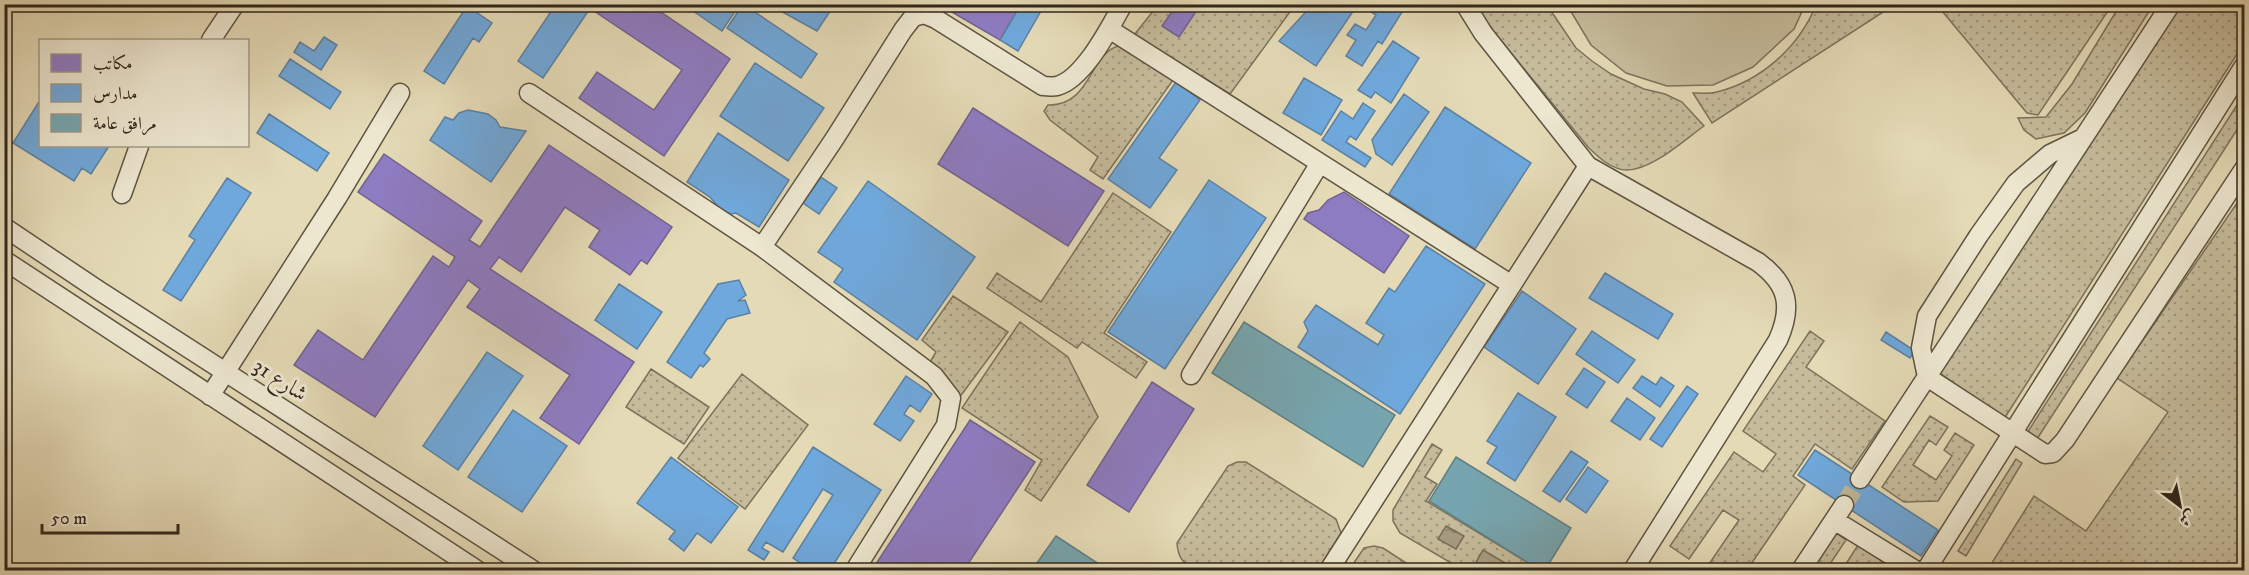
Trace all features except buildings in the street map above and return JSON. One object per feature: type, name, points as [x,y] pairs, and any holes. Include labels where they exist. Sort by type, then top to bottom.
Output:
[{"type":"street","points":[[762,247],[913,17],[924,14],[936,19],[1043,86],[1057,86],[1082,69],[1124,4]]},
{"type":"street","points":[[1465,4],[1483,33],[1588,166],[1758,262],[1773,273],[1783,288],[1787,305],[1785,323],[1778,340],[1634,570]]},
{"type":"street","points":[[1860,480],[2171,4]]},
{"type":"street","points":[[212,39],[236,5]]},
{"type":"street","points":[[1109,29],[1512,285]]},
{"type":"street","points":[[1926,570],[2244,66]]},
{"type":"street","points":[[210,396],[337,198],[400,93]]},
{"type":"street","points":[[529,93],[762,247],[934,376],[951,398],[946,425],[855,570]]},
{"type":"street","points":[[2083,138],[2050,154],[2016,183],[1979,235],[1927,316],[1921,348],[1927,377],[2037,451],[2045,454],[2054,453],[2065,440],[2244,169]]},
{"type":"street","points":[[122,194],[139,147]]},
{"type":"street","points":[[1191,375],[1320,163]]},
{"type":"street","points":[[1329,570],[1588,166]]},
{"type":"street","name":"شارع 31","points":[[4,227],[533,570]]},
{"type":"street","points":[[4,260],[477,570]]},
{"type":"street","points":[[1801,570],[1839,513],[1915,570]]},
{"type":"shaded area","points":[[1158,5],[1295,5],[1230,94],[1134,35]]},
{"type":"shaded area","points":[[1475,5],[1547,5],[1576,48],[1592,61],[1611,74],[1644,89],[1665,94],[1682,102],[1704,126],[1647,165],[1627,170],[1611,165],[1588,147],[1490,27]]},
{"type":"shaded area","points":[[1567,5],[1805,5],[1794,29],[1753,67],[1713,85],[1667,86],[1626,73],[1591,45]]},
{"type":"shaded area","points":[[1816,5],[1894,5],[1712,123],[1693,93],[1717,92],[1733,87],[1763,71],[1777,60],[1800,35]]},
{"type":"shaded area","points":[[1937,5],[2112,5],[2038,115],[2027,113]]},
{"type":"shaded area","points":[[2120,5],[2153,5],[2085,113],[2064,133],[2036,139],[2024,130],[2018,118],[2046,117],[2072,84]]},
{"type":"shaded area","points":[[2180,5],[2244,5],[2244,43],[2004,419],[1940,373]]},
{"type":"shaded area","points":[[1118,46],[1173,80],[1103,179],[1090,170],[1098,157],[1050,120],[1044,111],[1048,105],[1062,103],[1073,97],[1108,51]]},
{"type":"shaded area","points":[[2244,94],[2244,119],[2037,439],[2027,433]]},
{"type":"shaded area","points":[[1113,193],[1171,232],[1104,333],[1147,362],[1136,378],[1082,342],[1077,348],[987,288],[997,273],[1041,302]]},
{"type":"shaded area","points":[[2244,193],[2244,570],[1988,569],[2034,496],[2086,531],[2168,412],[2117,378]]},
{"type":"shaded area","points":[[953,296],[1008,332],[959,398],[929,364],[936,352],[922,340]]},
{"type":"shaded area","points":[[1020,322],[1068,357],[1098,417],[1041,501],[1025,490],[1042,460],[962,408]]},
{"type":"shaded area","points":[[1810,331],[1824,341],[1806,367],[1885,421],[1852,469],[1815,444],[1793,476],[1805,485],[1747,570],[1705,570],[1739,520],[1723,510],[1689,559],[1670,546],[1734,452],[1763,472],[1776,454],[1743,431]]},
{"type":"shaded area","points":[[651,369],[709,407],[684,444],[626,407]]},
{"type":"shaded area","points":[[742,374],[808,425],[745,509],[678,458]]},
{"type":"shaded area","points":[[1930,416],[1948,427],[1936,445],[1929,440],[1913,465],[1936,480],[1952,456],[1944,450],[1955,433],[1974,445],[1938,501],[1904,502],[1882,487]]},
{"type":"shaded area","points":[[1432,444],[1442,450],[1425,477],[1437,484],[1426,501],[1540,570],[1463,570],[1400,533],[1393,521],[1393,510]]},
{"type":"shaded area","points":[[2016,459],[2022,463],[1966,556],[1958,551]]},
{"type":"shaded area","points":[[1237,462],[1246,462],[1336,519],[1341,533],[1318,570],[1195,570],[1182,560],[1177,543],[1228,466]]},
{"type":"shaded area","points":[[1836,533],[1846,540],[1826,570],[1808,570],[1831,537]]},
{"type":"shaded area","points":[[1858,545],[1895,570],[1842,570]]},
{"type":"shaded area","points":[[1374,546],[1383,548],[1417,570],[1349,570],[1364,548]]},
{"type":"water","points":[[1446,526],[1464,536],[1456,549],[1438,539]]},
{"type":"water","points":[[1483,550],[1517,570],[1489,570],[1476,562]]},
{"type":"tunnel","points":[[1844,505],[1860,479]]}]
